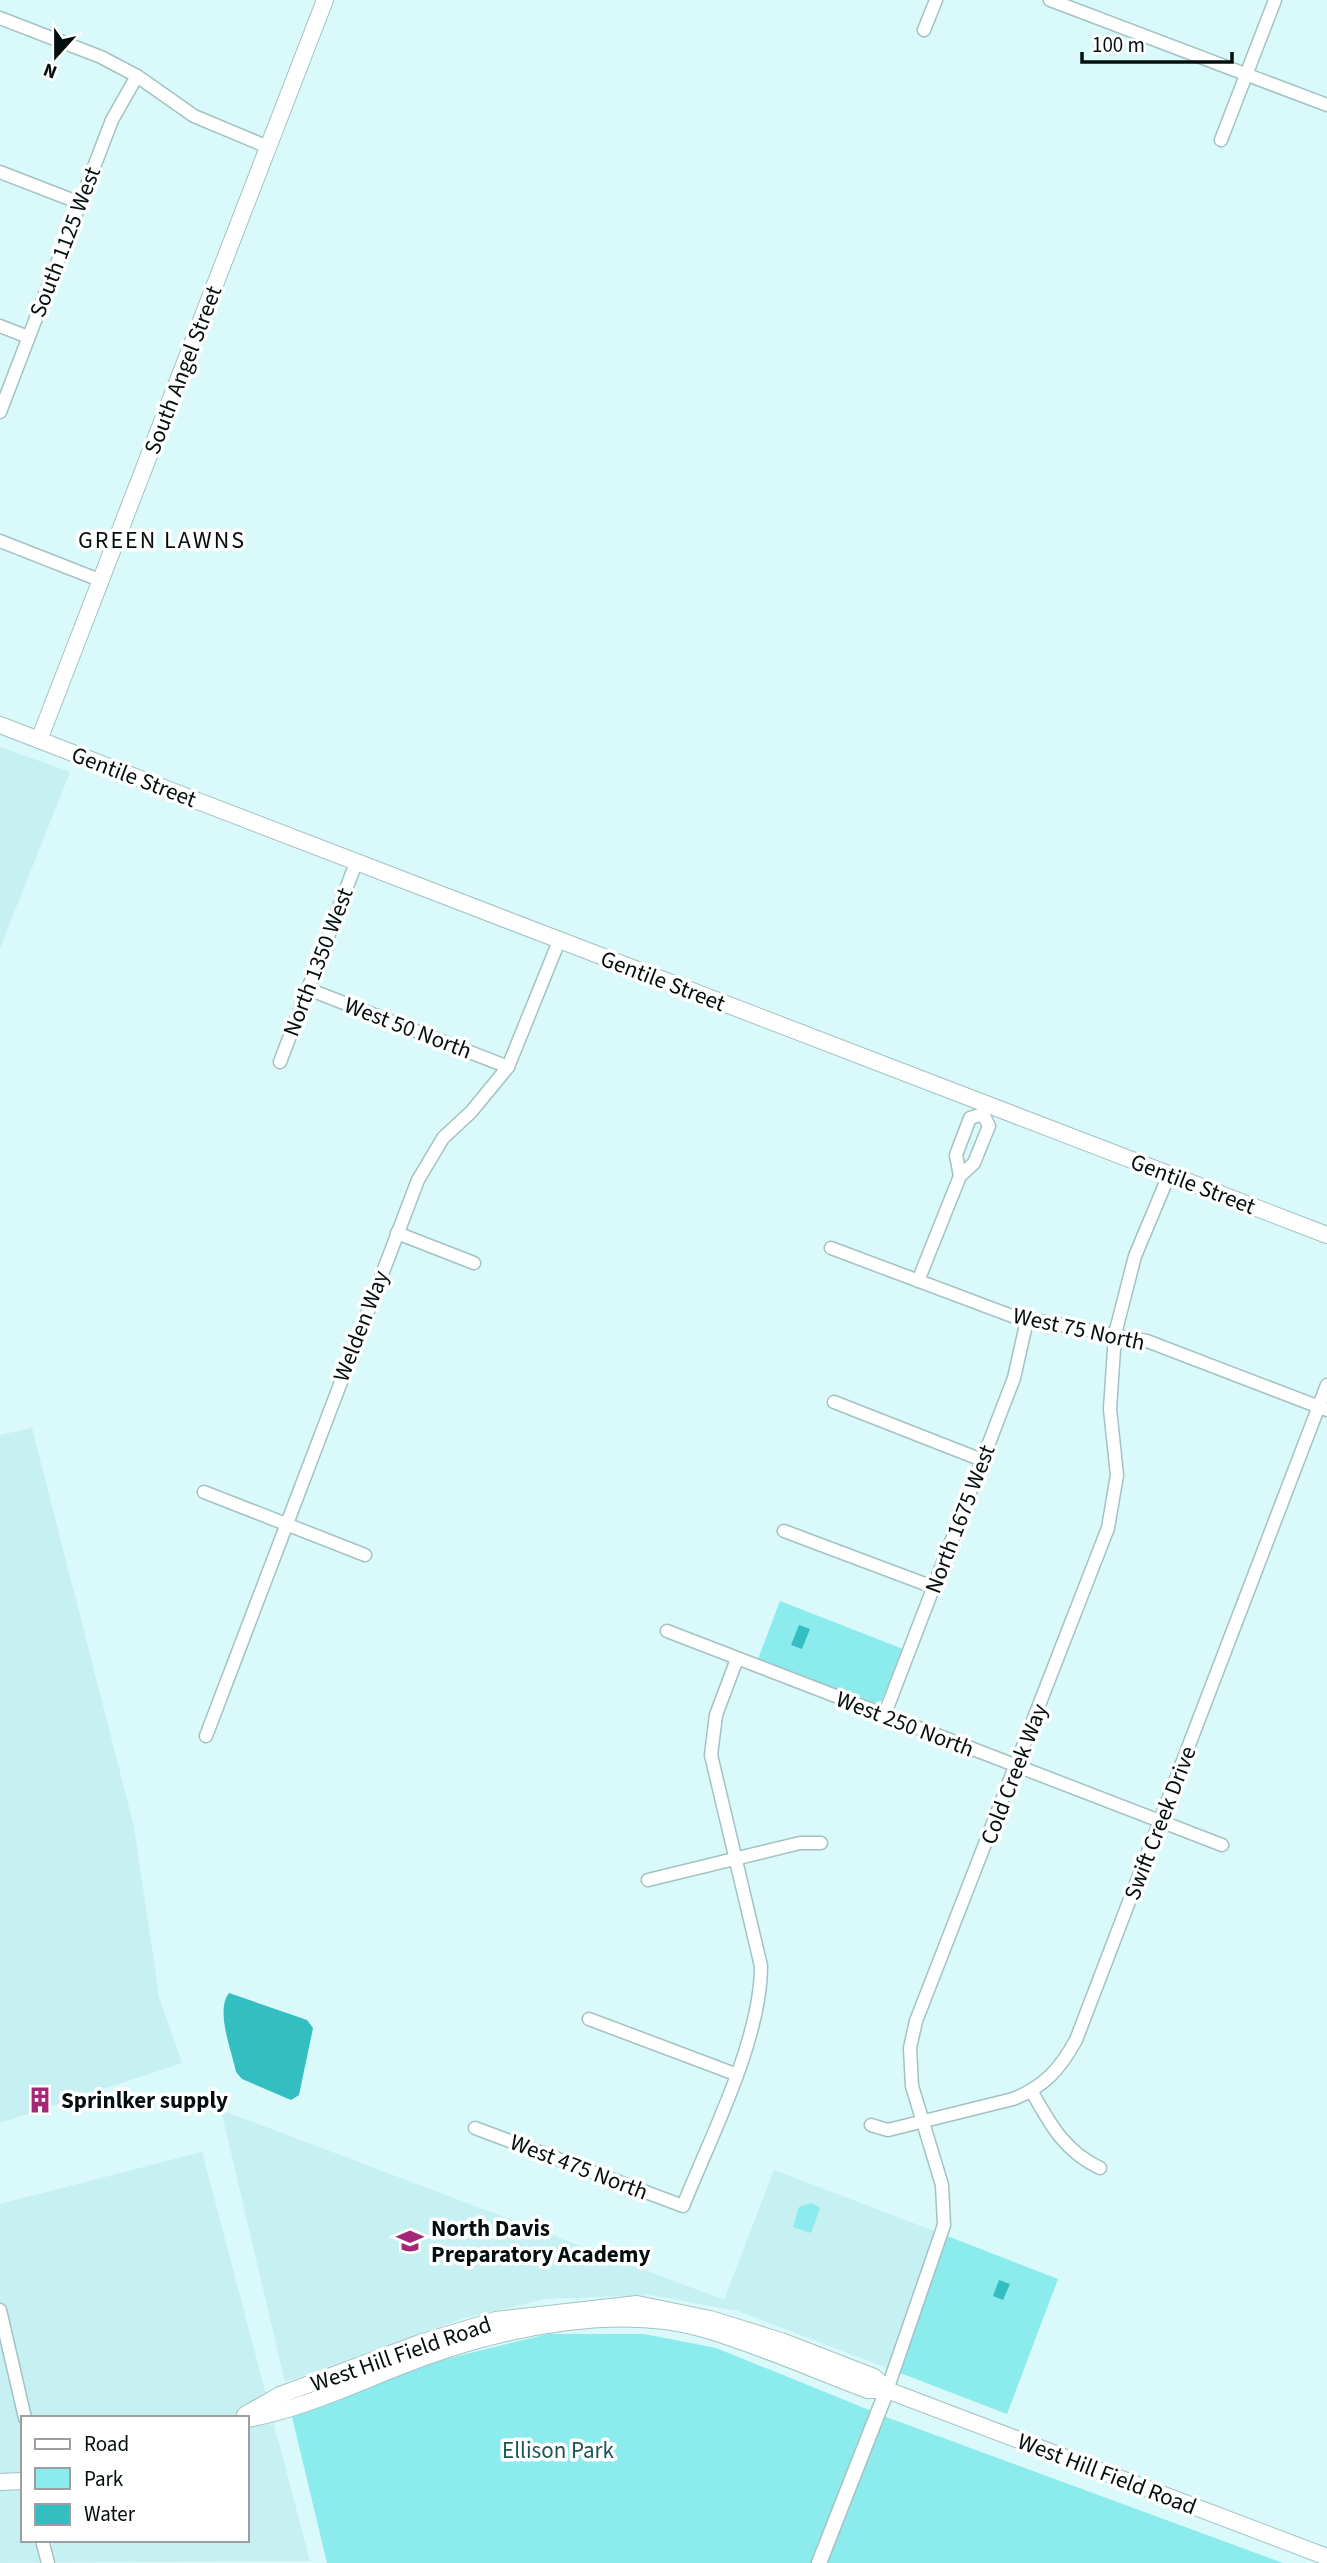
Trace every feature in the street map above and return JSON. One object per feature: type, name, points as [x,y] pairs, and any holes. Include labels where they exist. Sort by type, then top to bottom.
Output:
[{"type":"main road","name":"South Angel Street","points":[[39,740],[103,581],[325,0]]},
{"type":"main road","name":"Gentile Street","points":[[0,725],[984,1109],[1327,1235]]},
{"type":"main road","name":"West Hill Field Road","points":[[243,2416],[280,2395],[420,2343],[496,2320],[637,2304],[710,2319],[781,2341],[874,2377],[887,2390]]},
{"type":"main road","name":"West Hill Field Road","points":[[248,2418],[283,2412],[436,2354],[499,2335],[569,2321],[635,2320],[702,2329],[868,2390],[887,2390],[1327,2557]]},
{"type":"main road","points":[[0,2482],[21,2481]]},
{"type":"street","points":[[924,30],[936,0]]},
{"type":"street","points":[[1050,0],[1327,105]]},
{"type":"street","points":[[1221,140],[1275,0]]},
{"type":"street","points":[[0,18],[101,57],[137,76],[194,116],[268,147]]},
{"type":"street","name":"South 1125 West","points":[[0,412],[112,120],[137,76]]},
{"type":"street","points":[[0,172],[80,203]]},
{"type":"street","points":[[0,326],[29,337]]},
{"type":"street","points":[[0,541],[103,581]]},
{"type":"street","name":"North 1350 West","points":[[280,1062],[356,863]]},
{"type":"street","name":"Welden Way","points":[[206,1736],[418,1180],[443,1138],[471,1112],[508,1067],[559,941]]},
{"type":"street","name":"West 50 North","points":[[308,989],[508,1067]]},
{"type":"street","points":[[918,1281],[960,1176],[974,1163],[989,1126],[984,1109],[970,1118],[956,1156],[960,1176]]},
{"type":"street","name":"Cold Creek Way","points":[[887,2390],[944,2225],[942,2185],[912,2085],[910,2066],[916,2021],[1108,1528],[1118,1475],[1110,1409],[1115,1334],[1135,1256],[1169,1175]]},
{"type":"street","points":[[397,1233],[474,1263]]},
{"type":"street","name":"West 75 North","points":[[831,1248],[1027,1320],[1147,1341],[1323,1409]]},
{"type":"street","name":"North 1675 West","points":[[884,1716],[1014,1378],[1027,1320]]},
{"type":"street","name":"Swift Creek Drive","points":[[871,2125],[888,2130],[1032,2092],[1051,2077],[1076,2040],[1323,1409],[1327,1385]]},
{"type":"street","points":[[834,1402],[982,1460]]},
{"type":"street","points":[[204,1492],[365,1555]]},
{"type":"street","points":[[785,1531],[933,1587]]},
{"type":"street","name":"West 250 North","points":[[667,1631],[1222,1845]]},
{"type":"street","points":[[589,2019],[735,2074],[754,2027],[761,1994],[761,1966],[711,1755],[716,1716],[737,1659]]},
{"type":"street","points":[[648,1880],[736,1861],[800,1843],[821,1843]]},
{"type":"street","name":"West 475 North","points":[[475,2128],[683,2206],[735,2074]]},
{"type":"street","points":[[1032,2092],[1078,2165],[1100,2168]]},
{"type":"street","points":[[0,2310],[25,2416]]},
{"type":"street","points":[[819,2563],[887,2390]]},
{"type":"street","points":[[42,2542],[47,2563]]},
{"type":"shaded area","points":[[0,747],[70,772],[0,948]]},
{"type":"shaded area","points":[[32,1428],[134,1827],[159,1997],[182,2063],[0,2123],[0,1435]]},
{"type":"shaded area","name":"North Davis Preparatory Academy","points":[[221,2110],[724,2300],[774,2170],[942,2234],[895,2371],[738,2311],[650,2295],[545,2299],[465,2318],[285,2382]]},
{"type":"shaded area","points":[[202,2152],[310,2561],[0,2563],[0,2204]]},
{"type":"green space","points":[[780,1601],[903,1649],[882,1700],[873,1704],[758,1659]]},
{"type":"green space","points":[[812,2203],[820,2208],[811,2233],[793,2227],[799,2207]]},
{"type":"green space","points":[[942,2234],[1058,2279],[1007,2414],[895,2371]]},
{"type":"green space","name":"Ellison Park","points":[[548,2334],[644,2334],[716,2348],[889,2418],[1283,2563],[327,2563],[292,2417],[434,2362]]},
{"type":"water","points":[[799,1625],[810,1629],[802,1649],[791,1645]]},
{"type":"water","points":[[229,1993],[307,2020],[313,2028],[299,2095],[291,2100],[242,2079],[236,2072],[224,2020],[225,2001]]},
{"type":"water","points":[[999,2280],[1010,2284],[1003,2300],[993,2296]]},
{"type":"place","name":"Sprinlker supply","points":[[40,2100]]},
{"type":"place","name":"North Davis Preparatory Academy","points":[[410,2241]]},
{"type":"district","name":"GREEN LAWNS","points":[[162,540]]}]
